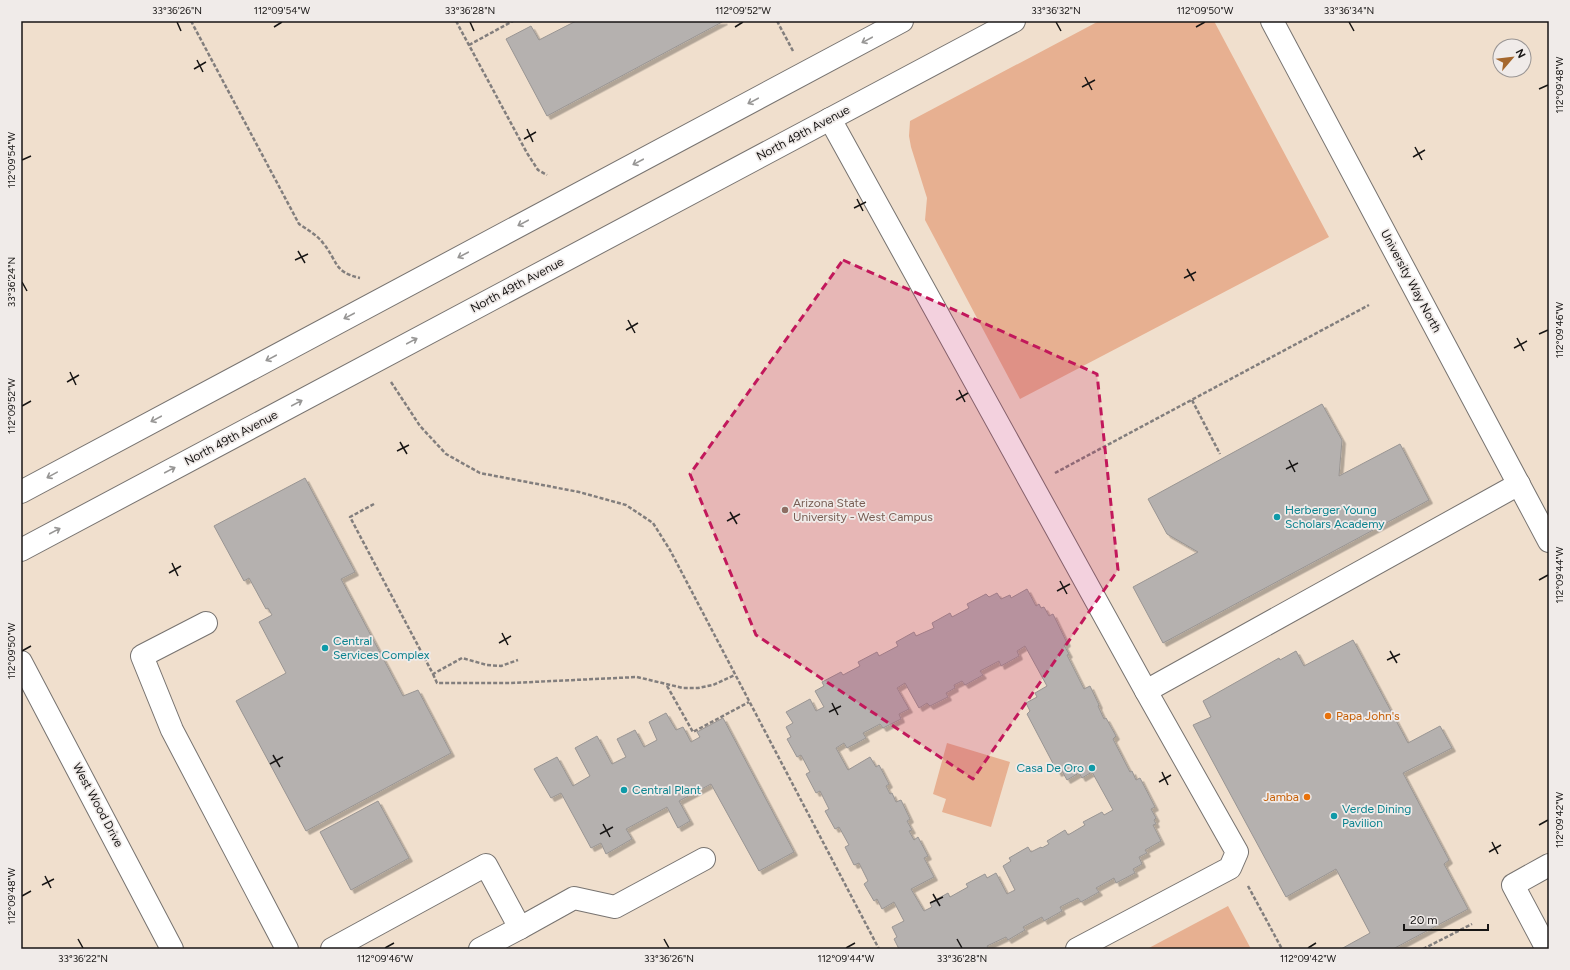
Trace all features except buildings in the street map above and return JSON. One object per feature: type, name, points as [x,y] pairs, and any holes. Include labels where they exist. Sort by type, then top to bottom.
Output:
[{"type":"street","points":[[21,492],[902,21]]},
{"type":"street","name":"North 49th Avenue","points":[[21,550],[1014,21]]},
{"type":"street","name":"University Way North","points":[[1272,21],[1549,541]]},
{"type":"street","points":[[830,119],[1146,691],[1237,852],[1230,868],[1077,949]]},
{"type":"street","points":[[1146,691],[1519,484]]},
{"type":"street","points":[[206,623],[142,656],[172,730],[287,949]]},
{"type":"street","name":"West Wood Drive","points":[[21,662],[172,949]]},
{"type":"street","points":[[480,949],[574,898],[615,907],[704,859]]},
{"type":"street","points":[[332,949],[486,865],[520,928]]},
{"type":"street","points":[[1547,949],[1513,886],[1549,865]]},
{"type":"path","points":[[191,21],[299,224],[315,235],[324,244],[338,267],[348,275],[360,278]]},
{"type":"path","points":[[456,21],[527,153],[538,170],[547,175]]},
{"type":"path","points":[[469,45],[514,21]]},
{"type":"path","points":[[777,21],[786,38]]},
{"type":"path","points":[[1032,485],[1369,305]]},
{"type":"path","points":[[388,378],[420,426],[446,454],[480,473],[580,492],[626,505],[653,523],[670,550],[879,949]]},
{"type":"path","points":[[1192,400],[1220,454]]},
{"type":"path","points":[[374,504],[350,517],[437,683],[511,683],[636,677],[652,679],[666,685],[683,688],[698,688],[713,685],[735,675]]},
{"type":"path","points":[[433,674],[462,658],[487,665],[500,666],[518,660]]},
{"type":"path","points":[[666,685],[693,732],[749,702]]},
{"type":"path","points":[[1234,859],[1282,949]]},
{"type":"path","points":[[1423,949],[1472,924]]},
{"type":"highlighted area","points":[[843,260],[1097,374],[1118,570],[973,779],[756,635],[690,474]]},
{"type":"shaded area","name":"Arizona State University - West Campus","points":[[21,21],[1549,21],[1549,949],[21,949]]},
{"type":"shaded area","points":[[1099,21],[1214,21],[1329,237],[1020,399],[925,220],[927,198],[911,147],[909,136],[910,121]]},
{"type":"shaded area","points":[[947,743],[1010,762],[991,827],[942,812],[946,799],[933,794]]},
{"type":"shaded area","points":[[1228,906],[1251,949],[1147,949]]},
{"type":"place","name":"Arizona State University - West Campus","points":[[785,510]]},
{"type":"place","name":"Herberger Young Scholars Academy","points":[[1277,517]]},
{"type":"place","name":"Central Services Complex","points":[[325,648]]},
{"type":"place","name":"Papa John's","points":[[1328,716]]},
{"type":"place","name":"Casa De Oro","points":[[1092,768]]},
{"type":"place","name":"Central Plant","points":[[624,790]]},
{"type":"place","name":"Jamba","points":[[1307,797]]},
{"type":"place","name":"Verde Dining Pavilion","points":[[1334,816]]}]
